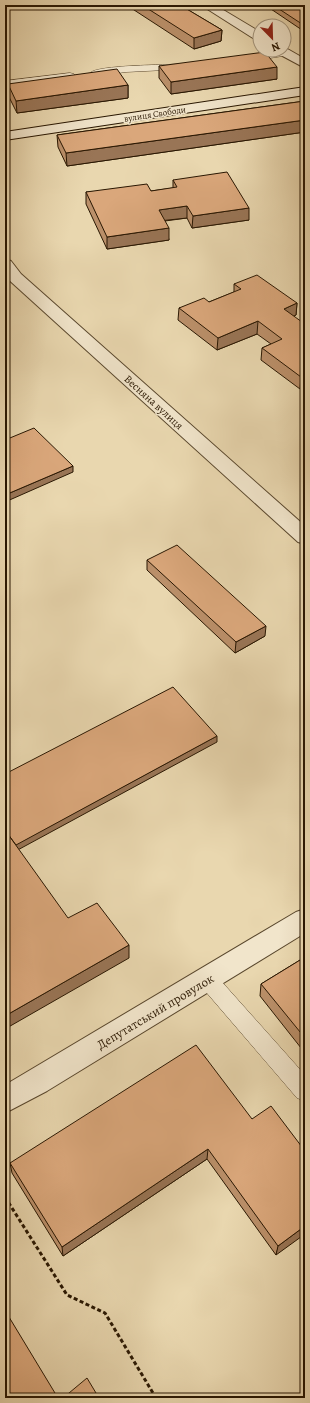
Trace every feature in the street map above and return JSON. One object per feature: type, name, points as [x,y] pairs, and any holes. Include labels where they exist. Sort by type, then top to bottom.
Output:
[{"type":"street","points":[[207,5],[252,32]]},
{"type":"street","points":[[292,57],[305,64]]},
{"type":"street","name":"вулиця Свободи","points":[[6,135],[305,91]]},
{"type":"street","name":"Весняна вулиця","points":[[5,264],[15,277],[305,537]]},
{"type":"street","name":"Депутатський провулок","points":[[5,1100],[305,920]]},
{"type":"lane","points":[[234,60],[252,57]]},
{"type":"lane","points":[[5,84],[84,74],[189,66]]},
{"type":"lane","points":[[207,979],[305,1091]]},
{"type":"path","points":[[5,1197],[67,1295],[105,1313],[156,1398]]},
{"type":"building","points":[[142,5],[180,5],[222,30],[194,38]]},
{"type":"building","points":[[273,5],[305,5],[305,26]]},
{"type":"building","points":[[252,54],[252,58],[270,58],[277,67],[171,82],[159,66]]},
{"type":"building","points":[[117,69],[128,85],[16,101],[8,84]]},
{"type":"building","points":[[305,101],[305,120],[66,153],[57,135]]},
{"type":"building","points":[[227,172],[249,208],[193,216],[187,206],[159,210],[169,228],[107,237],[86,192],[147,184],[151,191],[177,187],[173,180]]},
{"type":"building","points":[[257,275],[297,303],[284,309],[302,322],[305,321],[305,375],[301,377],[262,348],[282,339],[258,321],[218,338],[179,308],[204,298],[209,302],[241,289],[234,284]]},
{"type":"building","points":[[34,428],[73,466],[5,495],[5,440]]},
{"type":"building","points":[[177,545],[266,626],[236,642],[147,560]]},
{"type":"building","points":[[173,687],[217,736],[16,845],[5,830],[5,774]]},
{"type":"building","points":[[5,830],[68,918],[97,903],[129,945],[5,1016]]},
{"type":"building","points":[[305,957],[305,1038],[261,984]]},
{"type":"building","points":[[196,1045],[252,1119],[271,1106],[305,1151],[305,1226],[278,1246],[208,1149],[62,1247],[10,1163]]},
{"type":"building","points":[[9,1317],[58,1398],[5,1398],[5,1319]]},
{"type":"building","points":[[87,1378],[99,1398],[63,1398]]}]
